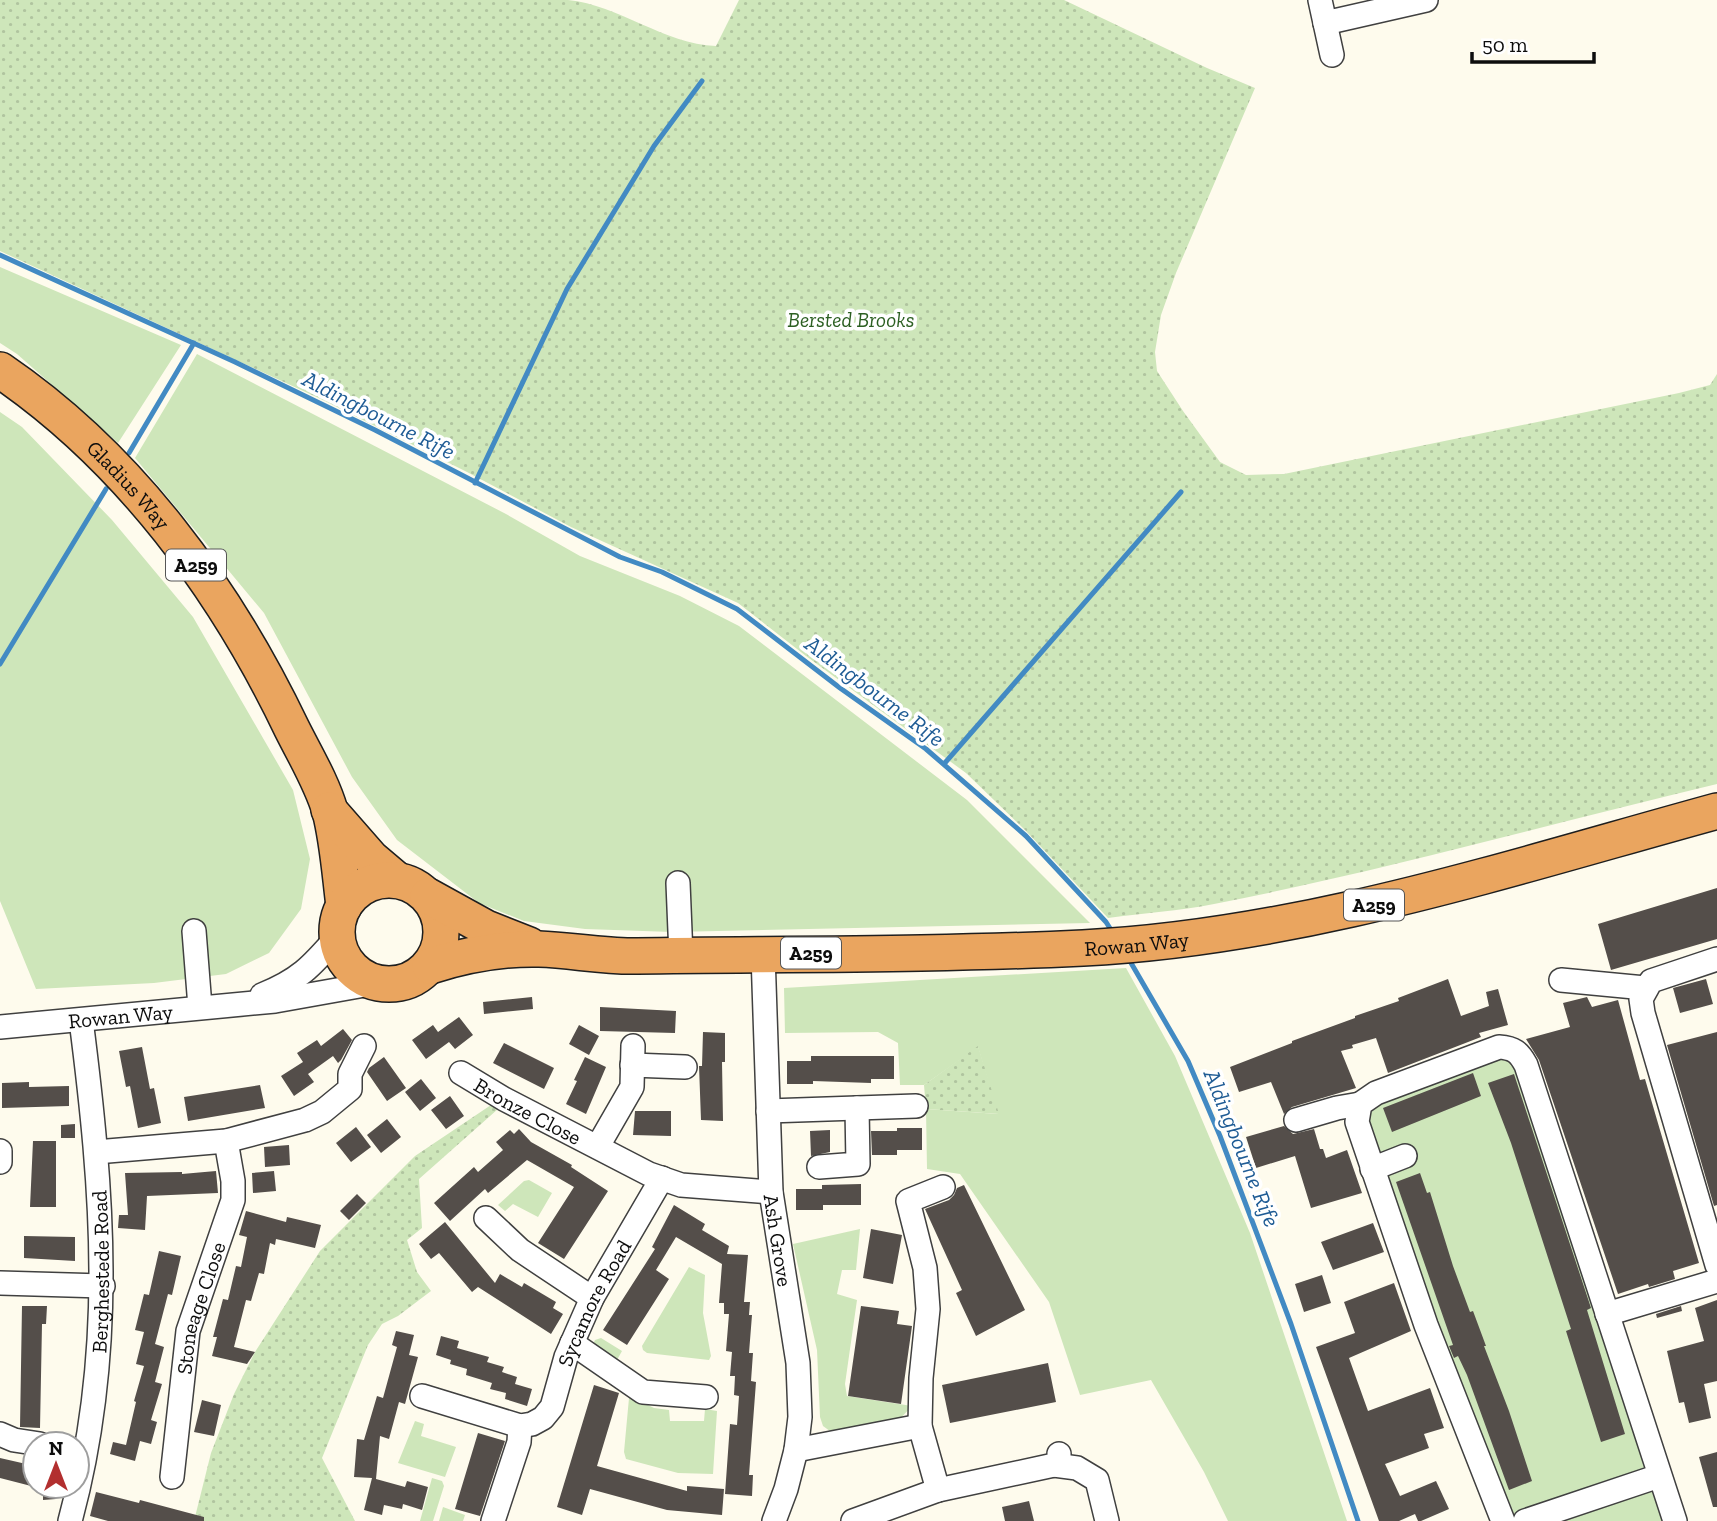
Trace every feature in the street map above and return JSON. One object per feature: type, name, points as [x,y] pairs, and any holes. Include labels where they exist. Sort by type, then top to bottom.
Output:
[{"type":"highway","name":"Gladius Way","points":[[0,370],[79,434],[134,488],[183,547],[220,599],[251,650],[281,705],[329,810],[371,858],[397,880]]},
{"type":"highway","name":"Gladius Way","points":[[329,810],[340,921]]},
{"type":"highway","name":"Rowan Way","points":[[430,966],[464,955],[539,949],[632,956],[681,956],[916,953],[1156,943],[1333,914],[1408,897],[1717,811]]},
{"type":"highway","points":[[381,880],[397,880],[419,888],[428,896],[437,909],[442,931],[438,953],[430,966],[419,976],[390,985],[376,983],[349,966],[341,952],[340,921],[353,894],[366,885],[381,880]]},
{"type":"highway","name":"Rowan Way","points":[[428,896],[486,928],[539,949]]},
{"type":"street","points":[[1320,0],[1332,55]]},
{"type":"street","points":[[1325,23],[1426,0]]},
{"type":"street","points":[[678,883],[681,956]]},
{"type":"street","name":"Rowan Way","points":[[239,1003],[288,984],[313,965],[340,921]]},
{"type":"street","points":[[194,931],[200,1007]]},
{"type":"street","name":"Ash Grove","points":[[763,954],[771,1192],[798,1363],[800,1417],[796,1450],[774,1521]]},
{"type":"street","points":[[1717,958],[1651,981],[1641,999],[1717,1265]]},
{"type":"street","points":[[1561,980],[1645,988]]},
{"type":"street","name":"Rowan Way","points":[[0,1027],[275,1001],[376,983]]},
{"type":"street","name":"Berghestede Road","points":[[70,1521],[86,1463],[93,1416],[103,1286],[96,1152],[81,1020]]},
{"type":"street","points":[[96,1152],[226,1141],[304,1120],[322,1112],[350,1089],[350,1074],[364,1046]]},
{"type":"street","points":[[1296,1120],[1360,1104],[1376,1093],[1484,1051],[1499,1047],[1520,1053],[1675,1521]]},
{"type":"street","name":"Bronze Close","points":[[598,1146],[632,1087],[633,1056],[685,1067]]},
{"type":"street","name":"Bronze Close","points":[[461,1073],[504,1099],[649,1174],[662,1178]]},
{"type":"street","points":[[1360,1104],[1357,1122],[1426,1325],[1503,1521]]},
{"type":"street","points":[[768,1111],[916,1106]]},
{"type":"street","points":[[819,1167],[858,1164],[857,1108]]},
{"type":"street","name":"Stoneage Close","points":[[172,1477],[188,1331],[233,1200],[233,1181],[226,1141]]},
{"type":"street","points":[[0,1151],[0,1162]]},
{"type":"street","points":[[1373,1168],[1405,1156]]},
{"type":"street","points":[[662,1178],[681,1185],[771,1192]]},
{"type":"street","name":"Sycamore Road","points":[[520,1426],[532,1424],[552,1407],[566,1357],[592,1298],[662,1178]]},
{"type":"street","points":[[938,1490],[920,1426],[921,1378],[928,1309],[925,1268],[908,1200],[943,1187]]},
{"type":"street","points":[[486,1218],[520,1250],[592,1298]]},
{"type":"street","points":[[1607,1314],[1717,1281]]},
{"type":"street","points":[[0,1283],[103,1286]]},
{"type":"street","points":[[572,1343],[643,1392],[706,1397]]},
{"type":"street","points":[[422,1396],[520,1426],[519,1442],[493,1521]]},
{"type":"street","points":[[796,1450],[920,1426]]},
{"type":"street","points":[[0,1434],[21,1441]]},
{"type":"street","points":[[853,1521],[938,1490],[1056,1459],[1097,1480],[1107,1521]]},
{"type":"street","points":[[1525,1521],[1659,1476]]},
{"type":"green space","name":"Bersted Brooks","points":[[0,0],[568,0],[605,9],[678,39],[716,46],[739,0],[1064,0],[1255,88],[1176,273],[1161,315],[1155,352],[1157,371],[1220,462],[1246,475],[1284,474],[1679,393],[1710,385],[1717,374],[1717,784],[1277,891],[1201,906],[1108,918],[1026,831],[966,773],[738,603],[571,527],[325,401],[0,251]]},
{"type":"green space","points":[[0,267],[181,345],[118,443],[17,354],[0,343]]},
{"type":"green space","points":[[197,354],[506,514],[580,556],[680,596],[739,626],[967,800],[1090,923],[672,932],[585,929],[524,921],[479,903],[397,840],[352,777],[264,613],[135,458]]},
{"type":"green space","points":[[0,412],[22,427],[112,520],[193,617],[293,790],[310,859],[301,909],[269,953],[226,974],[154,983],[36,989],[0,901]]},
{"type":"green space","points":[[1126,968],[1175,1056],[1250,1233],[1347,1521],[1228,1521],[1204,1472],[1151,1380],[1080,1395],[1049,1302],[960,1174],[927,1169],[926,1109],[998,1114],[978,1047],[924,1085],[900,1085],[898,1043],[878,1032],[785,1033],[784,988]]},
{"type":"green space","points":[[978,1046],[999,1114],[926,1109],[924,1085]]},
{"type":"green space","points":[[1513,1056],[1648,1462],[1645,1472],[1517,1515],[1506,1510],[1363,1128],[1368,1104],[1482,1057]]},
{"type":"green space","points":[[491,1105],[498,1109],[419,1179],[422,1228],[407,1240],[417,1272],[431,1291],[398,1316],[382,1324],[368,1345],[322,1458],[355,1521],[194,1521],[211,1453],[234,1394],[255,1352],[320,1251],[415,1156]]},
{"type":"green space","points":[[529,1180],[552,1193],[538,1217],[513,1204],[505,1211],[498,1205],[524,1181]]},
{"type":"green space","points":[[860,1229],[856,1270],[842,1270],[837,1294],[857,1300],[845,1384],[847,1396],[912,1406],[898,1421],[834,1434],[823,1426],[820,1417],[817,1350],[793,1244]]},
{"type":"green space","points":[[689,1267],[705,1275],[703,1313],[711,1356],[709,1360],[647,1353],[642,1346]]},
{"type":"green space","points":[[601,1338],[622,1351],[617,1360],[593,1344]]},
{"type":"green space","points":[[629,1398],[654,1408],[669,1410],[670,1421],[704,1421],[705,1409],[717,1411],[713,1474],[678,1473],[626,1459],[624,1452]]},
{"type":"green space","points":[[415,1421],[424,1424],[421,1436],[456,1447],[445,1477],[398,1463]]},
{"type":"green space","points":[[432,1478],[442,1481],[444,1486],[433,1521],[420,1521]]},
{"type":"green space","points":[[1650,1490],[1655,1492],[1670,1521],[1540,1521]]},
{"type":"green space","points":[[443,1507],[465,1515],[463,1521],[439,1521]]},
{"type":"building","points":[[1717,888],[1717,939],[1611,970],[1598,924]]},
{"type":"building","points":[[1448,979],[1461,1016],[1489,1006],[1486,992],[1498,989],[1508,1025],[1479,1033],[1481,1037],[1388,1073],[1376,1038],[1352,1045],[1353,1048],[1341,1051],[1356,1088],[1292,1107],[1284,1114],[1271,1082],[1239,1092],[1230,1067]]},
{"type":"building","points":[[1706,979],[1713,1004],[1680,1013],[1673,988]]},
{"type":"building","points":[[532,997],[533,1009],[484,1014],[483,1002]]},
{"type":"building","points":[[1587,997],[1592,1007],[1618,1000],[1640,1080],[1645,1079],[1699,1263],[1673,1271],[1675,1279],[1618,1294],[1539,1060],[1526,1039],[1570,1027],[1563,1003]]},
{"type":"building","points":[[600,1007],[676,1011],[675,1033],[600,1031]]},
{"type":"building","points":[[459,1017],[473,1035],[455,1049],[449,1042],[426,1059],[412,1040],[433,1025],[438,1032]]},
{"type":"building","points":[[579,1025],[599,1036],[589,1055],[569,1044]]},
{"type":"building","points":[[343,1029],[352,1040],[341,1060],[338,1063],[333,1056],[308,1074],[314,1082],[294,1096],[281,1076],[303,1062],[297,1053],[317,1040],[321,1046]]},
{"type":"building","points":[[703,1032],[725,1033],[725,1062],[722,1062],[723,1121],[701,1120],[699,1066],[702,1066]]},
{"type":"building","points":[[1717,1032],[1717,1205],[1714,1206],[1667,1045]]},
{"type":"building","points":[[504,1043],[554,1068],[544,1089],[493,1063]]},
{"type":"building","points":[[142,1047],[150,1089],[154,1088],[161,1123],[138,1128],[130,1086],[126,1087],[119,1051]]},
{"type":"building","points":[[811,1056],[894,1056],[894,1079],[871,1079],[871,1083],[813,1081],[813,1084],[787,1084],[787,1061],[811,1061]]},
{"type":"building","points":[[384,1057],[406,1088],[387,1101],[367,1072]]},
{"type":"building","points":[[585,1057],[606,1067],[586,1114],[566,1104]]},
{"type":"building","points":[[1473,1073],[1481,1096],[1392,1132],[1383,1108]]},
{"type":"building","points":[[1514,1074],[1591,1308],[1587,1310],[1625,1434],[1601,1442],[1566,1331],[1571,1329],[1511,1143],[1488,1083]]},
{"type":"building","points":[[421,1079],[436,1098],[420,1111],[405,1092]]},
{"type":"building","points":[[29,1082],[29,1087],[69,1086],[69,1106],[2,1108],[2,1083]]},
{"type":"building","points":[[260,1085],[265,1108],[188,1121],[184,1097]]},
{"type":"building","points":[[450,1096],[464,1116],[446,1129],[431,1110]]},
{"type":"building","points":[[635,1111],[671,1111],[671,1136],[633,1135]]},
{"type":"building","points":[[387,1119],[401,1137],[381,1153],[367,1135]]},
{"type":"building","points":[[75,1124],[75,1138],[61,1138],[61,1125]]},
{"type":"building","points":[[1284,1126],[1293,1134],[1314,1129],[1320,1149],[1323,1149],[1326,1158],[1347,1150],[1362,1193],[1311,1208],[1295,1156],[1256,1168],[1246,1137]]},
{"type":"building","points":[[356,1127],[371,1147],[351,1162],[336,1143]]},
{"type":"building","points":[[897,1128],[922,1128],[922,1150],[897,1150],[897,1155],[872,1155],[871,1131],[897,1131]]},
{"type":"building","points":[[519,1129],[531,1142],[572,1165],[571,1167],[608,1191],[564,1259],[538,1243],[574,1187],[527,1160],[488,1193],[485,1189],[450,1221],[434,1203],[474,1167],[478,1172],[503,1150],[496,1142],[510,1130],[514,1134]]},
{"type":"building","points":[[830,1130],[830,1152],[811,1156],[810,1131]]},
{"type":"building","points":[[33,1141],[56,1141],[56,1207],[30,1207]]},
{"type":"building","points":[[289,1145],[290,1165],[265,1167],[264,1147]]},
{"type":"building","points":[[216,1171],[218,1193],[147,1196],[145,1230],[118,1228],[119,1215],[128,1215],[125,1173],[182,1174]]},
{"type":"building","points":[[274,1171],[276,1191],[253,1193],[252,1173]]},
{"type":"building","points":[[1420,1173],[1427,1193],[1430,1192],[1470,1312],[1473,1311],[1486,1346],[1532,1481],[1509,1490],[1467,1375],[1458,1356],[1454,1358],[1449,1346],[1453,1345],[1396,1182]]},
{"type":"building","points":[[861,1184],[861,1205],[823,1205],[823,1210],[796,1210],[796,1189]]},
{"type":"building","points":[[964,1185],[1025,1310],[976,1336],[956,1293],[962,1290],[925,1209],[949,1200],[957,1188]]},
{"type":"building","points":[[357,1194],[366,1203],[349,1220],[340,1211]]},
{"type":"building","points":[[674,1205],[705,1224],[702,1230],[729,1246],[727,1254],[748,1255],[744,1302],[750,1302],[749,1315],[752,1315],[749,1353],[753,1353],[751,1381],[756,1382],[749,1475],[753,1475],[752,1496],[725,1494],[730,1424],[737,1425],[739,1396],[734,1395],[735,1376],[730,1376],[732,1352],[726,1351],[729,1314],[724,1314],[724,1303],[719,1303],[722,1264],[676,1237],[656,1270],[669,1279],[627,1345],[603,1330],[655,1249],[652,1247]]},
{"type":"building","points":[[246,1211],[286,1222],[287,1217],[321,1225],[315,1248],[276,1239],[275,1245],[270,1243],[264,1274],[259,1273],[251,1301],[246,1300],[234,1347],[255,1352],[247,1364],[212,1356],[217,1337],[213,1337],[223,1299],[228,1300],[236,1266],[241,1267],[247,1237],[239,1235]]},
{"type":"building","points":[[445,1222],[495,1283],[500,1274],[522,1287],[524,1283],[556,1302],[553,1308],[563,1314],[551,1334],[478,1287],[472,1292],[439,1253],[431,1259],[419,1244]]},
{"type":"building","points":[[1373,1223],[1384,1252],[1333,1270],[1321,1242]]},
{"type":"building","points":[[871,1229],[902,1235],[893,1284],[863,1278]]},
{"type":"building","points":[[24,1236],[75,1237],[75,1261],[24,1258]]},
{"type":"building","points":[[159,1251],[181,1256],[172,1295],[168,1294],[155,1344],[164,1347],[155,1382],[162,1384],[151,1420],[157,1422],[151,1444],[140,1441],[135,1461],[110,1454],[113,1442],[126,1445],[144,1366],[136,1364],[144,1332],[135,1330],[144,1294],[149,1295]]},
{"type":"building","points":[[1322,1275],[1331,1303],[1304,1312],[1295,1284]]},
{"type":"building","points":[[1394,1283],[1411,1331],[1349,1358],[1368,1411],[1430,1388],[1444,1428],[1424,1434],[1429,1448],[1385,1464],[1400,1496],[1436,1481],[1449,1509],[1421,1521],[1418,1521],[1415,1514],[1399,1521],[1379,1521],[1316,1347],[1355,1333],[1344,1302]]},
{"type":"building","points":[[1717,1300],[1717,1381],[1704,1384],[1711,1418],[1689,1423],[1684,1402],[1679,1403],[1667,1351],[1704,1341],[1695,1308]]},
{"type":"building","points":[[22,1306],[47,1306],[46,1324],[42,1324],[40,1428],[20,1427]]},
{"type":"building","points":[[861,1306],[899,1311],[897,1324],[912,1326],[901,1404],[848,1396]]},
{"type":"building","points":[[1681,1306],[1682,1311],[1657,1318],[1656,1314]]},
{"type":"building","points":[[396,1331],[414,1335],[409,1355],[418,1357],[405,1404],[399,1402],[389,1439],[380,1436],[376,1479],[405,1487],[407,1481],[428,1487],[422,1510],[403,1504],[402,1509],[384,1505],[382,1515],[364,1510],[372,1478],[354,1477],[357,1439],[364,1440],[377,1396],[383,1398],[397,1347],[392,1345]]},
{"type":"building","points":[[441,1336],[459,1341],[457,1348],[489,1357],[487,1362],[504,1367],[502,1372],[517,1377],[515,1384],[532,1389],[527,1406],[505,1399],[506,1393],[490,1389],[492,1383],[466,1375],[467,1369],[450,1364],[451,1360],[436,1355]]},
{"type":"building","points":[[1048,1363],[1056,1402],[950,1423],[942,1385]]},
{"type":"building","points":[[594,1385],[619,1393],[597,1466],[687,1491],[687,1486],[724,1489],[722,1515],[667,1510],[590,1489],[582,1515],[557,1507]]},
{"type":"building","points":[[202,1400],[221,1405],[214,1436],[194,1432]]},
{"type":"building","points":[[478,1433],[505,1441],[480,1516],[455,1509]]},
{"type":"building","points":[[1717,1452],[1717,1507],[1713,1507],[1699,1457]]},
{"type":"building","points":[[0,1458],[21,1463],[21,1483],[0,1478]]},
{"type":"building","points":[[96,1492],[139,1503],[140,1500],[204,1517],[204,1521],[108,1521],[90,1516]]},
{"type":"building","points":[[1029,1501],[1034,1521],[1005,1521],[1002,1507]]},
{"type":"waterway","points":[[475,483],[567,289],[654,146],[702,81]]},
{"type":"waterway","name":"Aldingbourne Rife","points":[[0,255],[235,362],[375,430],[620,557],[662,572],[737,609],[840,688],[926,749],[1026,836],[1106,922],[1113,933]]},
{"type":"waterway","points":[[129,453],[194,343]]},
{"type":"waterway","points":[[0,664],[106,489]]},
{"type":"waterway","points":[[944,764],[1181,492]]},
{"type":"waterway","name":"Aldingbourne Rife","points":[[1127,956],[1188,1061],[1220,1136],[1291,1324],[1358,1521]]}]
